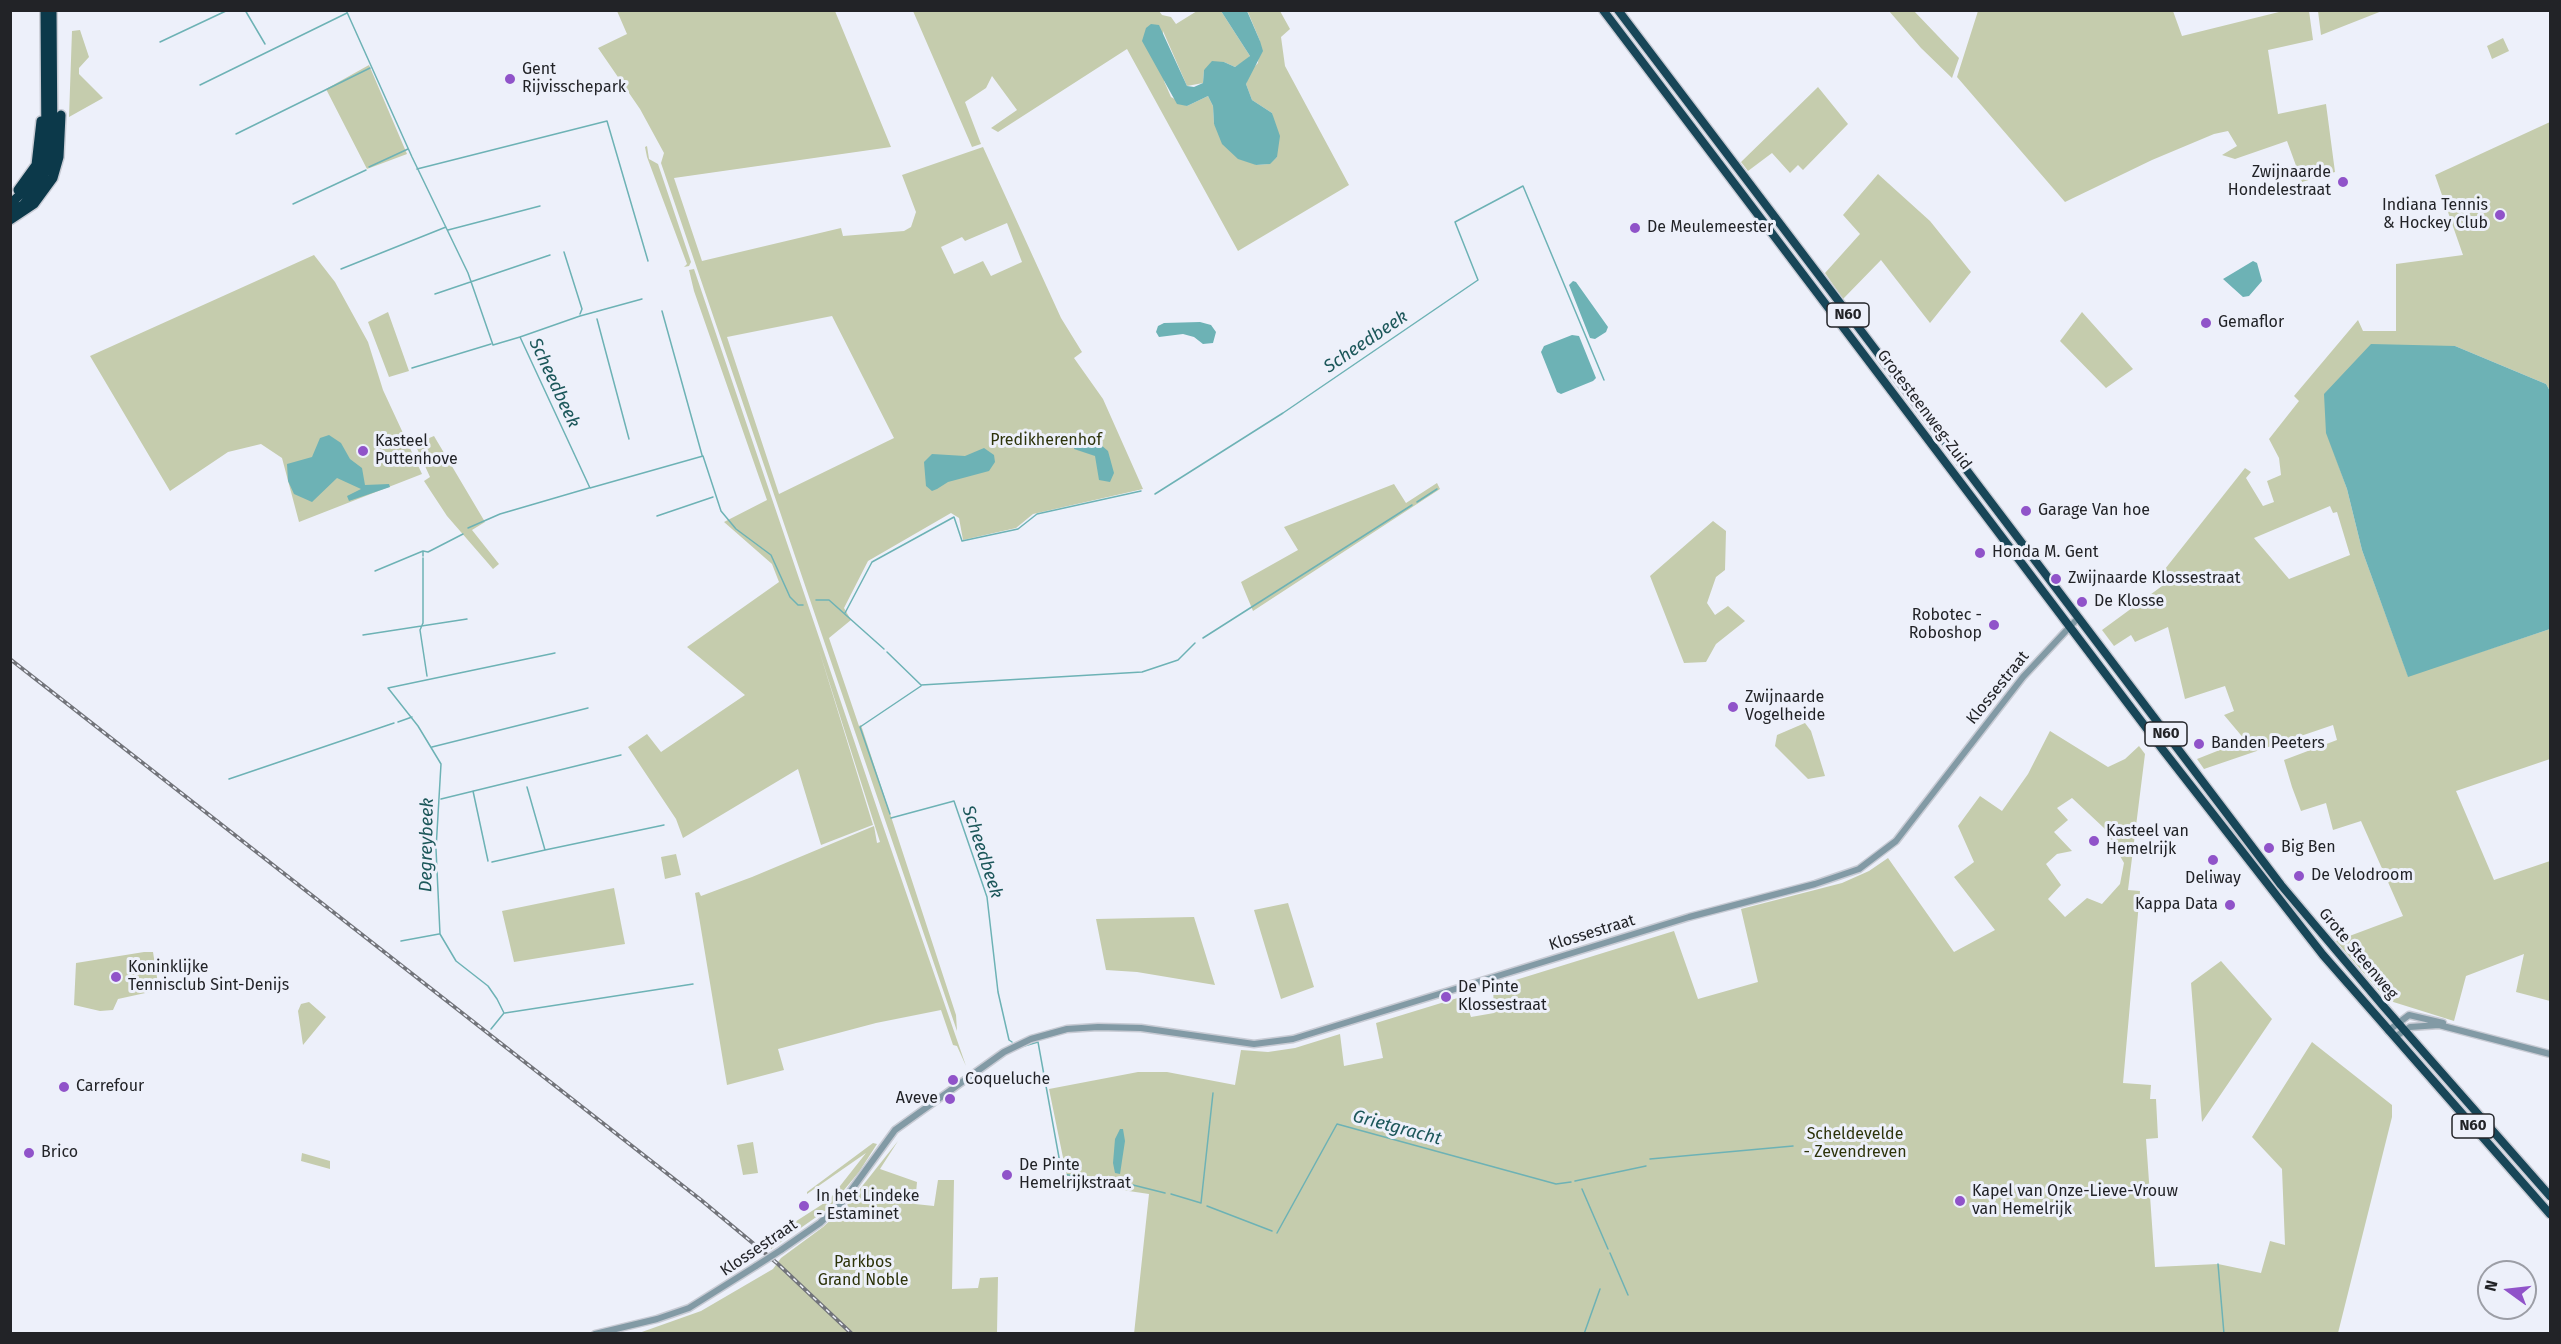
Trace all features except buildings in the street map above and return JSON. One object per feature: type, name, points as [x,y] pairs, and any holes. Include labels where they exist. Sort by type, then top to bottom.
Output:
[{"type":"highway","points":[[10,204],[36,180],[44,161],[47,138],[45,10]]},
{"type":"highway","points":[[10,212],[33,195],[51,163],[55,138],[52,10]]},
{"type":"highway","name":"Grotesteenweg-Zuid","points":[[1603,10],[2071,626]]},
{"type":"highway","name":"Grotesteenweg-Zuid","points":[[1618,10],[2078,618]]},
{"type":"highway","points":[[10,220],[25,211],[41,196],[53,178],[60,157],[57,47],[53,43]]},
{"type":"highway","points":[[10,196],[23,186],[36,165],[40,141],[43,77],[46,71]]},
{"type":"highway","name":"Grote Steenweg","points":[[2078,618],[2281,885],[2550,1196]]},
{"type":"highway","name":"Grote Steenweg","points":[[2071,626],[2156,741],[2323,956],[2550,1214]]},
{"type":"street","name":"Klossestraat","points":[[595,1334],[645,1322],[702,1302],[781,1250],[820,1223],[844,1200],[888,1138],[919,1111],[1017,1045],[1050,1032],[1082,1027],[1141,1028],[1254,1044],[1293,1039],[1689,918],[1844,876],[1870,863],[1896,841],[2018,684],[2078,618]]},
{"type":"street","name":"Grote Steenweg","points":[[2452,1027],[2401,1025],[2404,1017],[2416,1015],[2550,1054]]},
{"type":"street","points":[[2391,1034],[2401,1025]]},
{"type":"green space","points":[[1247,10],[1280,11],[1290,29],[1281,37],[1285,66],[1349,185],[1238,251],[1127,49],[998,132],[991,128],[1017,110],[992,76],[986,88],[965,102],[981,144],[972,147],[913,11],[1159,11],[1162,15],[1171,17],[1176,24],[1197,11],[1221,11],[1250,56],[1248,59],[1235,67],[1224,62],[1204,70],[1203,83],[1187,86],[1163,31],[1164,81],[1171,97],[1187,106],[1208,96],[1213,106],[1214,124],[1256,165],[1269,164],[1277,157],[1272,113],[1252,100],[1246,84],[1250,71],[1258,63],[1260,41]]},
{"type":"green space","points":[[2318,10],[2382,11],[2321,35]]},
{"type":"green space","name":"Predikherenhof","points":[[617,11],[835,11],[891,147],[674,178],[702,261],[841,228],[843,236],[904,231],[911,227],[916,212],[902,175],[983,147],[1061,318],[1082,352],[1074,358],[1103,399],[1143,489],[1033,514],[1016,528],[963,540],[959,518],[951,513],[868,561],[844,608],[851,620],[829,638],[859,726],[861,725],[956,1015],[957,1031],[661,163],[664,153],[640,109],[598,48],[627,34]],"holes":[[[1007,223],[1022,262],[991,276],[983,261],[954,274],[941,247],[962,237],[965,241]],[[832,316],[894,438],[779,494],[727,337]]]},
{"type":"green space","points":[[1889,11],[1914,11],[1959,58],[1952,78],[1921,48]]},
{"type":"green space","points":[[1978,11],[2173,11],[2182,36],[2283,11],[2309,11],[2313,40],[2268,50],[2278,114],[2326,104],[2335,172],[2302,182],[2287,141],[2235,159],[2222,155],[2237,146],[2228,131],[2214,134],[2152,160],[2065,202],[1957,77]]},
{"type":"green space","points":[[80,30],[89,57],[79,68],[79,74],[103,98],[69,117],[72,31]]},
{"type":"green space","points":[[2503,38],[2509,51],[2492,59],[2487,46]]},
{"type":"green space","points":[[369,65],[407,154],[367,169],[326,89]]},
{"type":"green space","points":[[1818,87],[1848,124],[1803,170],[1798,165],[1790,173],[1772,153],[1748,171],[1741,162]]},
{"type":"green space","points":[[2550,122],[2550,391],[2546,384],[2455,346],[2327,433],[2347,489],[2362,550],[2408,676],[2550,629],[2550,759],[2456,791],[2494,880],[2550,861],[2550,1001],[2516,992],[2524,954],[2466,976],[2454,1021],[2387,1000],[2336,941],[2403,916],[2361,821],[2333,830],[2326,803],[2301,811],[2292,787],[2284,760],[2337,740],[2333,725],[2204,769],[2197,759],[2245,740],[2224,715],[2234,711],[2225,686],[2185,699],[2168,627],[2135,642],[2131,635],[2114,646],[2102,630],[2173,578],[2165,569],[2245,468],[2251,472],[2246,478],[2263,506],[2274,502],[2267,481],[2281,475],[2279,458],[2269,439],[2299,401],[2294,396],[2358,320],[2363,331],[2396,331],[2396,264],[2463,255],[2435,175]],"holes":[[[2330,506],[2333,513],[2337,512],[2350,555],[2289,579],[2254,538]]]},
{"type":"green space","points":[[647,146],[649,159],[658,164],[691,262],[689,266],[684,267],[687,264],[647,157],[645,147]]},
{"type":"green space","points":[[1878,174],[1930,221],[1971,272],[1930,323],[1881,260],[1843,299],[1825,273],[1860,234],[1843,215]]},
{"type":"green space","points":[[314,255],[335,282],[368,342],[383,390],[422,474],[299,522],[282,458],[261,444],[228,452],[170,491],[90,356]]},
{"type":"green space","points":[[694,269],[966,1066],[957,1046],[953,1045],[941,1010],[876,1023],[778,1049],[784,1070],[727,1085],[695,893],[699,892],[701,896],[752,877],[874,826],[877,843],[880,842],[819,650],[873,825],[821,845],[798,769],[683,838],[676,819],[628,747],[647,734],[661,752],[745,695],[687,647],[779,582],[772,564],[724,522],[767,500],[694,291],[689,270]]},
{"type":"green space","points":[[388,312],[409,371],[389,377],[368,322]]},
{"type":"green space","points":[[2082,312],[2133,369],[2106,388],[2060,341]]},
{"type":"green space","points":[[434,436],[485,522],[472,530],[499,564],[493,569],[447,516],[424,481],[430,477],[415,444]]},
{"type":"green space","points":[[1437,483],[1440,489],[1253,611],[1241,582],[1298,550],[1284,527],[1394,484],[1406,503]]},
{"type":"green space","points":[[1713,521],[1726,531],[1725,570],[1716,577],[1707,603],[1715,615],[1728,606],[1745,621],[1716,644],[1706,662],[1684,663],[1650,576]]},
{"type":"green space","points":[[1805,723],[1811,731],[1825,776],[1808,779],[1775,746],[1777,735]]},
{"type":"green space","name":"Scheldevelde - Zevendreven","points":[[2050,731],[2108,767],[2125,759],[2139,746],[2145,754],[2128,890],[2140,891],[2123,1083],[2151,1085],[2150,1099],[2156,1099],[2158,1138],[2146,1139],[2155,1267],[2218,1264],[2261,1273],[2270,1241],[2285,1245],[2282,1169],[2252,1137],[2312,1042],[2392,1105],[2392,1117],[2338,1333],[1134,1334],[1149,1194],[1068,1182],[1049,1089],[1138,1072],[1167,1072],[1235,1085],[1241,1050],[1268,1052],[1295,1048],[1340,1034],[1344,1066],[1383,1058],[1376,1023],[1464,996],[1471,1017],[1494,1013],[1493,987],[1674,931],[1698,999],[1758,982],[1741,909],[1842,883],[1869,871],[1888,858],[1954,952],[1995,930],[1954,877],[1974,862],[1958,826],[1980,796],[2002,811],[2028,774]],"holes":[[[2072,798],[2104,828],[2124,863],[2120,884],[2102,904],[2087,898],[2065,917],[2048,899],[2061,885],[2046,864],[2057,854],[2072,851],[2054,832],[2068,820],[2057,808]]]},
{"type":"green space","points":[[676,854],[681,875],[665,879],[661,857]]},
{"type":"green space","points":[[614,888],[625,944],[514,962],[502,911]]},
{"type":"green space","points":[[1288,903],[1314,987],[1281,999],[1254,910]]},
{"type":"green space","points":[[1194,917],[1215,985],[1137,972],[1106,970],[1096,919]]},
{"type":"green space","name":"Koninklijke Tennisclub Sint-Denijs","points":[[153,952],[159,990],[118,999],[113,1010],[100,1011],[74,1005],[76,963]]},
{"type":"green space","points":[[2221,961],[2272,1019],[2202,1122],[2191,983]]},
{"type":"green space","points":[[309,1002],[326,1017],[303,1045],[298,1011],[301,1004]]},
{"type":"green space","name":"Parkbos Grand Noble","points":[[898,1141],[880,1169],[917,1182],[915,1204],[934,1206],[938,1180],[954,1180],[952,1289],[978,1288],[980,1278],[998,1277],[997,1333],[639,1333],[701,1311],[773,1269],[781,1258],[823,1227],[848,1204]]},
{"type":"green space","points":[[753,1142],[758,1173],[743,1175],[737,1145]]},
{"type":"green space","points":[[873,1143],[877,1144],[859,1172],[829,1208],[771,1249],[770,1238],[829,1200],[866,1153],[807,1194],[807,1192]]},
{"type":"green space","points":[[302,1153],[330,1161],[330,1169],[301,1161]]},
{"type":"water","points":[[1221,11],[1247,11],[1260,41],[1263,51],[1246,84],[1252,100],[1272,113],[1280,136],[1277,157],[1270,164],[1256,165],[1238,159],[1222,144],[1214,124],[1213,106],[1208,96],[1187,106],[1177,104],[1142,41],[1146,28],[1151,24],[1159,25],[1187,86],[1194,87],[1203,83],[1204,70],[1212,61],[1224,62],[1235,67],[1250,56]]},
{"type":"water","points":[[2253,261],[2257,263],[2262,281],[2249,296],[2243,297],[2223,279]]},
{"type":"water","points":[[1573,281],[1608,327],[1606,332],[1595,339],[1590,338],[1569,285]]},
{"type":"water","points":[[1200,322],[1211,325],[1216,332],[1213,343],[1203,344],[1194,337],[1183,334],[1159,337],[1156,332],[1158,326],[1164,323]]},
{"type":"water","points":[[1572,335],[1579,336],[1596,378],[1561,394],[1557,392],[1541,352],[1544,346]]},
{"type":"water","points":[[2371,344],[2455,346],[2546,384],[2550,391],[2550,629],[2408,677],[2362,550],[2347,489],[2326,433],[2324,394]]},
{"type":"water","points":[[329,435],[341,443],[350,459],[362,468],[365,485],[389,484],[390,487],[349,501],[347,496],[361,489],[337,478],[312,502],[294,494],[288,481],[287,464],[312,457],[320,438]]},
{"type":"water","points":[[1085,436],[1094,439],[1108,451],[1114,473],[1110,482],[1099,480],[1095,456],[1074,449],[1075,441]]},
{"type":"water","points":[[984,448],[994,455],[995,462],[989,471],[948,482],[932,491],[926,486],[924,462],[932,454],[965,456]]},
{"type":"water","points":[[1120,1129],[1123,1129],[1125,1141],[1120,1174],[1115,1173],[1113,1163],[1115,1139]]},
{"type":"waterway","points":[[160,42],[228,10]]},
{"type":"waterway","points":[[245,10],[265,44]]},
{"type":"waterway","name":"Scheedbeek","points":[[346,10],[412,157],[468,273],[493,345],[520,337],[590,488],[703,456],[721,511],[736,529],[771,555],[790,597],[798,605],[803,605]]},
{"type":"waterway","points":[[200,85],[347,13]]},
{"type":"waterway","points":[[236,134],[370,68]]},
{"type":"waterway","points":[[417,169],[607,121],[648,261]]},
{"type":"waterway","points":[[369,167],[408,149]]},
{"type":"waterway","points":[[293,204],[366,170]]},
{"type":"waterway","name":"Scheedbeek","points":[[1155,494],[1283,413],[1478,280],[1455,222],[1523,186],[1604,380]]},
{"type":"waterway","points":[[448,230],[540,206]]},
{"type":"waterway","points":[[341,269],[446,227]]},
{"type":"waterway","points":[[564,252],[582,309],[580,314]]},
{"type":"waterway","points":[[435,294],[550,255]]},
{"type":"waterway","points":[[520,337],[580,316],[642,299]]},
{"type":"waterway","points":[[662,311],[702,455]]},
{"type":"waterway","points":[[597,319],[629,439]]},
{"type":"waterway","points":[[412,368],[491,344]]},
{"type":"waterway","name":"Degreybeek","points":[[468,528],[500,514],[589,488]]},
{"type":"waterway","points":[[1417,502],[1437,489]]},
{"type":"waterway","points":[[845,613],[872,562],[954,517],[962,541],[1018,529],[1037,514],[1141,491]]},
{"type":"waterway","points":[[657,516],[713,497]]},
{"type":"waterway","points":[[1203,638],[1412,505]]},
{"type":"waterway","name":"Degreybeek","points":[[423,556],[423,551],[428,552],[463,534]]},
{"type":"waterway","points":[[375,571],[423,551]]},
{"type":"waterway","name":"Degreybeek","points":[[423,558],[423,623],[420,630],[427,676]]},
{"type":"waterway","name":"Scheedbeek","points":[[816,600],[829,600],[884,649]]},
{"type":"waterway","points":[[363,635],[467,619]]},
{"type":"waterway","points":[[921,685],[1142,672],[1178,660],[1195,643]]},
{"type":"waterway","name":"Scheedbeek","points":[[887,652],[921,685]]},
{"type":"waterway","name":"Degreybeek","points":[[491,1029],[504,1013],[497,999],[488,986],[456,961],[440,934],[436,849],[441,764],[418,726],[388,688],[555,653]]},
{"type":"waterway","name":"Scheedbeek","points":[[890,814],[860,727],[921,686]]},
{"type":"waterway","points":[[432,747],[588,708]]},
{"type":"waterway","points":[[398,722],[412,717]]},
{"type":"waterway","points":[[229,779],[394,723]]},
{"type":"waterway","points":[[441,799],[621,755]]},
{"type":"waterway","points":[[492,862],[545,850],[527,787]]},
{"type":"waterway","points":[[473,791],[488,861]]},
{"type":"waterway","name":"Scheedbeek","points":[[891,818],[954,801],[987,897],[998,992],[1009,1040],[1012,1042]]},
{"type":"waterway","points":[[545,850],[664,825]]},
{"type":"waterway","points":[[401,941],[439,934]]},
{"type":"waterway","points":[[505,1013],[693,984]]},
{"type":"waterway","name":"Scheedbeek","points":[[1021,1047],[1038,1042],[1062,1174],[1129,1184],[1165,1193]]},
{"type":"waterway","points":[[1171,1194],[1201,1203],[1213,1093]]},
{"type":"waterway","name":"Grietgracht","points":[[1277,1233],[1337,1124],[1556,1184],[1571,1182]]},
{"type":"waterway","name":"Grietgracht","points":[[1650,1159],[1793,1146]]},
{"type":"waterway","name":"Grietgracht","points":[[1575,1181],[1646,1166]]},
{"type":"waterway","points":[[1582,1189],[1608,1249]]},
{"type":"waterway","points":[[1207,1206],[1272,1231]]},
{"type":"waterway","points":[[1610,1253],[1628,1295]]},
{"type":"waterway","points":[[2218,1264],[2224,1334]]},
{"type":"waterway","points":[[1584,1334],[1600,1289]]},
{"type":"railway","points":[[10,659],[701,1200],[778,1264],[852,1334]]},
{"type":"place","name":"Gent Rijvisschepark","points":[[510,79]]},
{"type":"place","name":"Zwijnaarde Hondelestraat","points":[[2343,182]]},
{"type":"place","name":"Indiana Tennis & Hockey Club","points":[[2500,215]]},
{"type":"place","name":"De Meulemeester","points":[[1635,228]]},
{"type":"place","name":"Gemaflor","points":[[2206,323]]},
{"type":"place","name":"Kasteel Puttenhove","points":[[363,451]]},
{"type":"place","name":"Garage Van hoe","points":[[2026,511]]},
{"type":"place","name":"Honda M. Gent","points":[[1980,553]]},
{"type":"place","name":"Zwijnaarde Klossestraat","points":[[2056,579]]},
{"type":"place","name":"De Klosse","points":[[2082,602]]},
{"type":"place","name":"Robotec - Roboshop","points":[[1994,625]]},
{"type":"place","name":"Zwijnaarde Vogelheide","points":[[1733,707]]},
{"type":"place","name":"Banden Peeters","points":[[2199,744]]},
{"type":"place","name":"Kasteel van Hemelrijk","points":[[2094,841]]},
{"type":"place","name":"Big Ben","points":[[2269,848]]},
{"type":"place","name":"Deliway","points":[[2213,860]]},
{"type":"place","name":"De Velodroom","points":[[2299,876]]},
{"type":"place","name":"Kappa Data","points":[[2230,905]]},
{"type":"place","name":"Koninklijke Tennisclub Sint-Denijs","points":[[116,977]]},
{"type":"place","name":"De Pinte Klossestraat","points":[[1446,997]]},
{"type":"place","name":"Coqueluche","points":[[953,1080]]},
{"type":"place","name":"Carrefour","points":[[64,1087]]},
{"type":"place","name":"Aveve","points":[[950,1099]]},
{"type":"place","name":"Brico","points":[[29,1153]]},
{"type":"place","name":"De Pinte Hemelrijkstraat","points":[[1007,1175]]},
{"type":"place","name":"Kapel van Onze-Lieve-Vrouw van Hemelrijk","points":[[1960,1201]]},
{"type":"place","name":"In het Lindeke - Estaminet","points":[[804,1206]]}]
